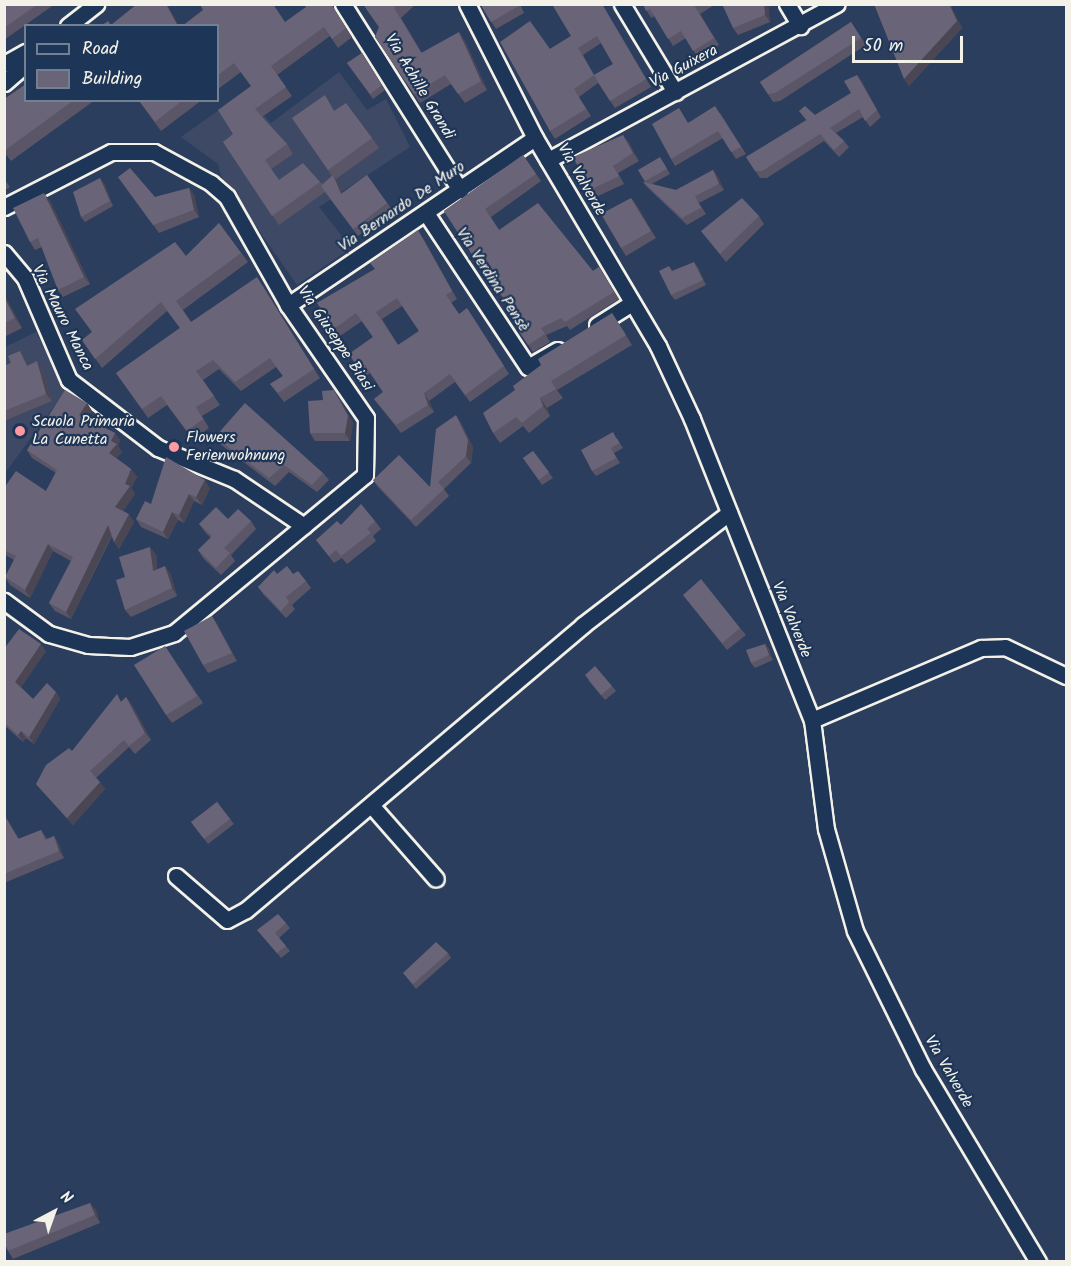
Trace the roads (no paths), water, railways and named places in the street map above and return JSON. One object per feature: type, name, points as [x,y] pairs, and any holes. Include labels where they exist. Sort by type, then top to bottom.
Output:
[{"type":"street","points":[[71,24],[96,4]]},
{"type":"street","name":"Via Achille Grandi","points":[[343,4],[460,190]]},
{"type":"street","name":"Via Valverde","points":[[467,4],[535,138],[632,303],[692,419],[812,720],[826,829],[855,932],[923,1069],[1038,1262]]},
{"type":"street","points":[[622,4],[675,92]]},
{"type":"street","points":[[787,4],[800,26]]},
{"type":"street","name":"Via Guixera","points":[[548,160],[800,26],[836,4]]},
{"type":"street","points":[[4,64],[24,53]]},
{"type":"street","points":[[4,83],[24,66]]},
{"type":"street","name":"Via Bernardo De Muro","points":[[288,305],[535,138]]},
{"type":"street","name":"Via Giuseppe Biasi","points":[[4,207],[111,152],[154,152],[227,197],[288,305],[366,418],[366,475],[174,633],[130,647],[88,645],[49,634],[4,602]]},
{"type":"street","name":"Via Verdina Pensè","points":[[426,213],[528,367],[632,303]]},
{"type":"street","name":"Via Mauro Manca","points":[[4,253],[25,278],[69,380],[158,448],[234,479],[304,526]]},
{"type":"street","points":[[176,876],[227,920],[371,805],[583,625],[729,513]]},
{"type":"street","points":[[812,720],[981,648],[1005,647],[1066,676]]},
{"type":"street","points":[[371,805],[435,879]]},
{"type":"place","name":"Scuola Primaria La Cunetta","points":[[20,431]]},
{"type":"place","name":"Flowers Ferienwohnung","points":[[174,447]]}]
